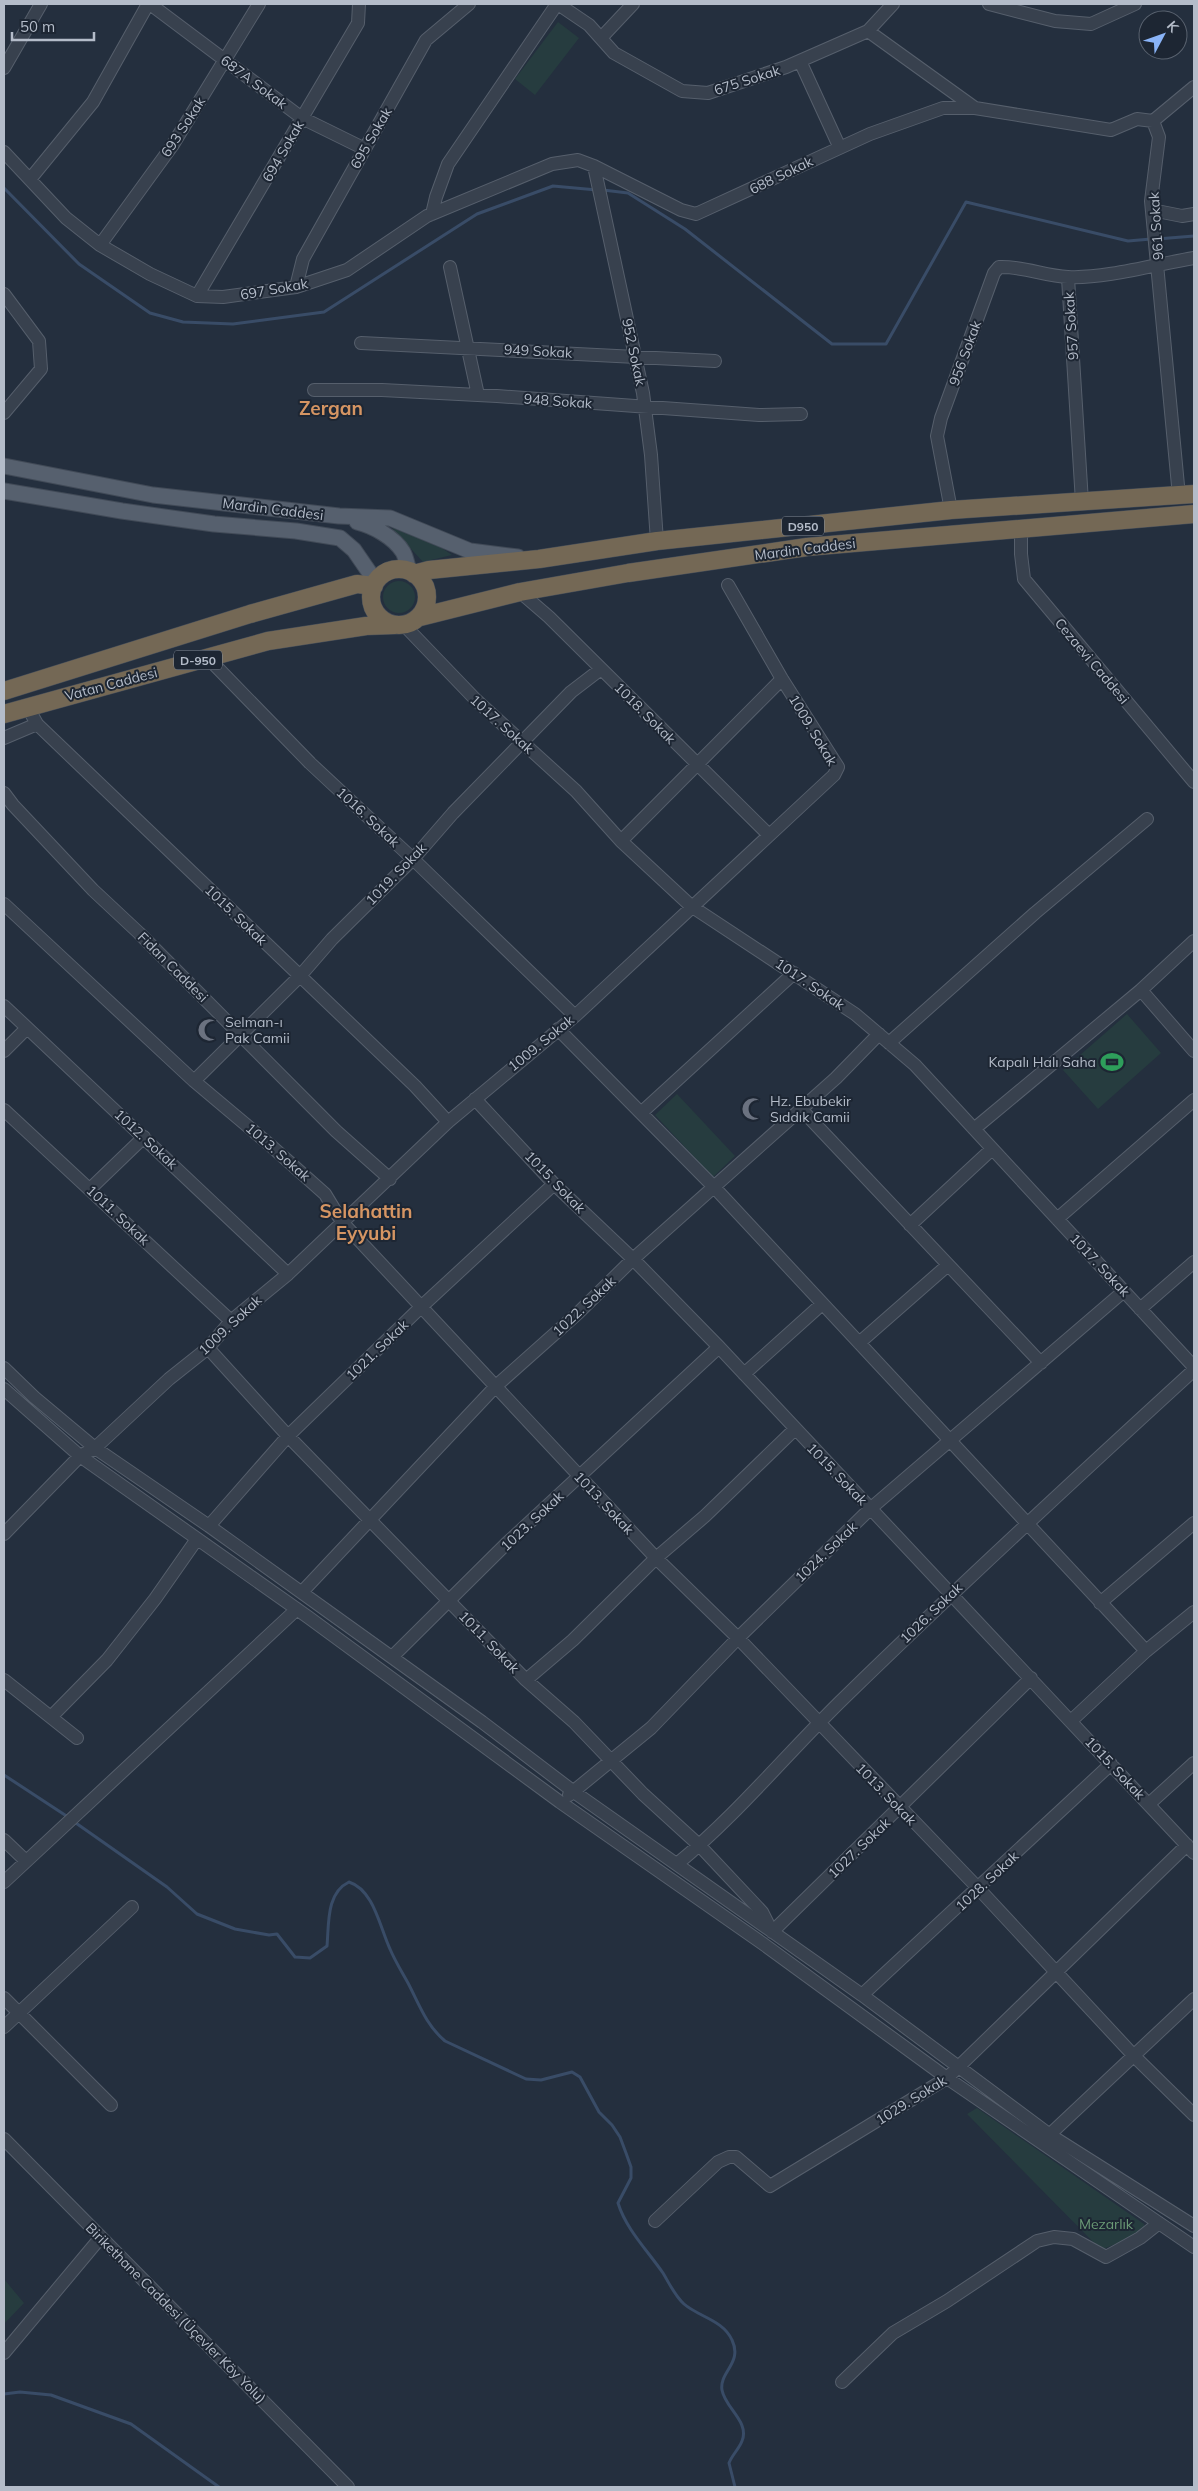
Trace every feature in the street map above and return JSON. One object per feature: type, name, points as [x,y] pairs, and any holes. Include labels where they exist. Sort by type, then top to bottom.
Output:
[{"type":"highway","name":"Mardin Caddesi","points":[[375,584],[390,571],[412,572],[539,559],[657,541],[951,510],[1187,495]]},
{"type":"highway","name":"Mardin Caddesi","points":[[400,625],[420,617],[520,592],[628,573],[807,547],[1022,527],[1194,514]]},
{"type":"highway","points":[[412,572],[423,583],[427,591],[425,609],[420,617]]},
{"type":"highway","name":"Vatan Caddesi","points":[[4,691],[294,602],[357,584],[375,584]]},
{"type":"highway","points":[[375,584],[371,600],[374,609],[379,617],[400,625]]},
{"type":"highway","name":"Vatan Caddesi","points":[[4,714],[26,706],[268,640],[366,626],[400,625]]},
{"type":"main road","name":"Mardin Caddesi","points":[[4,466],[153,495],[339,516],[390,518],[470,551],[539,559]]},
{"type":"main road","name":"Mardin Caddesi","points":[[4,492],[214,524],[296,531],[340,538],[354,550],[375,584]]},
{"type":"main road","points":[[339,516],[369,525],[385,535],[403,552],[412,572]]},
{"type":"street","points":[[4,68],[40,4]]},
{"type":"street","points":[[31,178],[93,102],[149,4]]},
{"type":"street","name":"687A Sokak","points":[[149,4],[302,118],[365,149]]},
{"type":"street","name":"693 Sokak","points":[[100,244],[172,146],[259,4]]},
{"type":"street","name":"694 Sokak","points":[[197,296],[358,23],[359,4]]},
{"type":"street","name":"695 Sokak","points":[[296,288],[303,259],[426,40],[469,4]]},
{"type":"street","points":[[432,214],[448,164],[557,4]]},
{"type":"street","name":"675 Sokak","points":[[557,4],[589,25],[614,53],[682,91],[708,93],[800,61],[868,31]]},
{"type":"street","points":[[601,38],[633,4]]},
{"type":"street","points":[[893,4],[868,31],[975,108],[1111,130],[1137,119],[1153,121],[1194,87]]},
{"type":"street","points":[[988,4],[1055,20],[1091,24],[1135,4]]},
{"type":"street","points":[[800,61],[839,146]]},
{"type":"street","name":"688 Sokak","points":[[594,166],[681,210],[696,214],[839,146],[943,108],[975,108]]},
{"type":"street","name":"961 Sokak","points":[[1153,121],[1159,137],[1153,214],[1158,251],[1169,405],[1187,495]]},
{"type":"street","name":"697 Sokak","points":[[4,152],[31,178],[66,218],[100,244],[150,274],[197,296],[223,297],[296,288],[347,270],[400,232],[432,214],[552,164],[578,160],[594,166]]},
{"type":"street","name":"952 Sokak","points":[[594,166],[643,393],[651,455],[657,541]]},
{"type":"street","points":[[1153,214],[1182,216],[1194,214]]},
{"type":"street","name":"957 Sokak","points":[[1082,502],[1068,278],[1194,258]]},
{"type":"street","name":"956 Sokak","points":[[951,510],[937,436],[941,418],[994,273],[999,267],[1015,266],[1068,278]]},
{"type":"street","points":[[450,267],[478,396]]},
{"type":"street","points":[[4,294],[40,341],[41,369],[4,413]]},
{"type":"street","name":"949 Sokak","points":[[361,343],[715,361]]},
{"type":"street","name":"948 Sokak","points":[[314,390],[382,390],[759,415],[801,414]]},
{"type":"street","name":"Cezaevi Caddesi","points":[[1022,527],[1021,554],[1024,579],[1194,782]]},
{"type":"street","name":"1009. Sokak","points":[[4,1533],[80,1456],[95,1448],[169,1379],[208,1348],[231,1321],[288,1274],[448,1122],[575,1016],[691,906],[834,775],[838,767],[782,679],[728,585]]},
{"type":"street","name":"1018. Sokak","points":[[520,592],[769,835]]},
{"type":"street","name":"1017. Sokak","points":[[400,625],[476,700],[576,791],[621,841],[691,906],[794,972],[855,1014],[914,1065],[1194,1368]]},
{"type":"street","name":"1016. Sokak","points":[[207,658],[310,763],[414,859],[575,1016]]},
{"type":"street","name":"1019. Sokak","points":[[194,1081],[300,976],[332,939],[414,859],[453,814],[571,692],[601,669]]},
{"type":"street","points":[[621,841],[782,679]]},
{"type":"street","name":"1015. Sokak","points":[[26,706],[37,724],[415,1086],[448,1122]]},
{"type":"street","points":[[4,738],[37,724]]},
{"type":"street","name":"Fidan Caddesi","points":[[4,792],[13,805],[93,890],[139,933],[336,1131],[390,1179]]},
{"type":"street","points":[[889,1044],[1036,913],[1147,818]]},
{"type":"street","name":"1013. Sokak","points":[[4,904],[194,1081],[270,1144],[325,1194],[342,1222],[656,1558],[738,1638],[900,1809],[978,1888],[1134,2056],[1194,2115]]},
{"type":"street","points":[[974,1129],[1141,990],[1194,941]]},
{"type":"street","points":[[641,1114],[794,972]]},
{"type":"street","points":[[1141,990],[1194,1051]]},
{"type":"street","name":"1012. Sokak","points":[[4,1006],[288,1274]]},
{"type":"street","points":[[4,1051],[28,1028]]},
{"type":"street","points":[[558,1029],[714,1187],[949,1442],[1146,1651]]},
{"type":"street","name":"1022. Sokak","points":[[302,1592],[496,1386],[578,1313],[633,1259],[836,1078],[879,1034]]},
{"type":"street","name":"1015. Sokak","points":[[474,1099],[554,1184],[633,1259],[719,1347],[794,1430],[1072,1720],[1190,1849]]},
{"type":"street","points":[[1057,1219],[1194,1100]]},
{"type":"street","points":[[801,1109],[1041,1363]]},
{"type":"street","name":"1011. Sokak","points":[[4,1110],[231,1321]]},
{"type":"street","points":[[90,1189],[144,1137]]},
{"type":"street","points":[[910,1225],[992,1149]]},
{"type":"street","name":"1021. Sokak","points":[[209,1526],[288,1436],[421,1307],[554,1184]]},
{"type":"street","points":[[1140,1309],[1194,1262]]},
{"type":"street","points":[[859,1343],[948,1265]]},
{"type":"street","name":"1024. Sokak","points":[[560,1802],[614,1761],[652,1728],[738,1638],[870,1509],[1124,1292]]},
{"type":"street","points":[[744,1374],[822,1304]]},
{"type":"street","name":"1023. Sokak","points":[[392,1657],[448,1601],[719,1347]]},
{"type":"street","name":"1011. Sokak","points":[[208,1348],[288,1436],[526,1680],[614,1761],[643,1794],[700,1846],[762,1912],[772,1932]]},
{"type":"street","points":[[4,1368],[34,1397],[95,1448],[302,1592],[574,1792],[862,1996],[1046,2139],[1194,2247]]},
{"type":"street","name":"1026. Sokak","points":[[677,1864],[700,1846],[818,1722],[951,1593],[1194,1368]]},
{"type":"street","points":[[4,1389],[80,1456],[296,1608],[560,1802],[762,1943],[947,2078],[1194,2226]]},
{"type":"street","points":[[526,1680],[573,1640],[656,1558],[705,1516],[794,1430]]},
{"type":"street","points":[[1100,1603],[1194,1523]]},
{"type":"street","points":[[51,1717],[107,1660],[156,1599],[197,1539]]},
{"type":"street","points":[[4,1882],[64,1826],[80,1808],[296,1608]]},
{"type":"street","points":[[1072,1720],[1146,1651],[1194,1612]]},
{"type":"street","name":"1027. Sokak","points":[[772,1932],[900,1809],[1031,1678]]},
{"type":"street","points":[[4,1680],[77,1738]]},
{"type":"street","points":[[1149,1804],[1194,1763]]},
{"type":"street","name":"1028. Sokak","points":[[862,1996],[1111,1764]]},
{"type":"street","points":[[4,1840],[26,1861]]},
{"type":"street","name":"1029. Sokak","points":[[655,2221],[718,2162],[729,2157],[736,2157],[753,2170],[764,2183],[770,2186],[947,2078],[1056,1972],[1190,1849]]},
{"type":"street","points":[[4,2027],[132,1907]]},
{"type":"street","points":[[4,1998],[111,2105]]},
{"type":"street","points":[[1046,2139],[1194,1999]]},
{"type":"street","name":"Birikethane Caddesi (Üçevler Köy Yolu)","points":[[4,2139],[348,2487]]},
{"type":"street","points":[[842,2382],[893,2333],[946,2301],[1037,2241],[1054,2237],[1073,2239],[1099,2255],[1106,2257],[1140,2238],[1159,2223]]},
{"type":"street","points":[[4,2353],[100,2237]]},
{"type":"green space","points":[[558,22],[579,38],[535,95],[515,79]]},
{"type":"green space","points":[[392,528],[433,542],[452,555],[423,562]]},
{"type":"green space","points":[[399,581],[411,585],[415,597],[411,609],[399,613],[387,609],[383,597],[387,585]]},
{"type":"green space","name":"Kapalı Halı Saha","points":[[1127,1014],[1161,1053],[1098,1109],[1063,1070]]},
{"type":"green space","points":[[677,1094],[735,1156],[713,1177],[655,1115]]},
{"type":"green space","name":"Mezarlık","points":[[977,2108],[1144,2224],[1144,2232],[1101,2250],[967,2114]]},
{"type":"green space","points":[[4,2279],[24,2303],[4,2324]]},
{"type":"waterway","points":[[4,188],[79,264],[150,313],[183,322],[233,324],[324,312],[477,214],[553,186],[597,190]]},
{"type":"waterway","points":[[603,190],[628,193],[685,229],[832,344],[886,344],[966,202],[1128,241],[1151,239]]},
{"type":"waterway","points":[[1157,239],[1194,236]]},
{"type":"waterway","points":[[4,1775],[68,1817]]},
{"type":"waterway","points":[[73,1821],[167,1887],[197,1914],[235,1929],[269,1935],[277,1934],[295,1957],[310,1958],[327,1946],[332,1901],[342,1887],[349,1882],[358,1886],[370,1901],[392,1953],[424,2014],[438,2035],[445,2041],[526,2079],[541,2080],[572,2072],[580,2077],[599,2112],[612,2125],[620,2137],[631,2167],[631,2178],[618,2203],[626,2222],[681,2301],[717,2323],[728,2333],[732,2340],[735,2355],[724,2378],[722,2390],[724,2397],[740,2421],[744,2434],[741,2444],[729,2463],[735,2487]]},
{"type":"waterway","points":[[4,2394],[20,2392],[51,2395],[131,2424],[219,2487]]},
{"type":"place","name":"Selman-ı Pak Camii","points":[[209,1030]]},
{"type":"place","name":"Kapalı Halı Saha","points":[[1112,1062]]},
{"type":"place","name":"Hz. Ebubekir Sıddık Camii","points":[[753,1109]]},
{"type":"district","name":"Zergan","points":[[331,408]]},
{"type":"district","name":"Selahattin Eyyubi","points":[[366,1222]]}]
